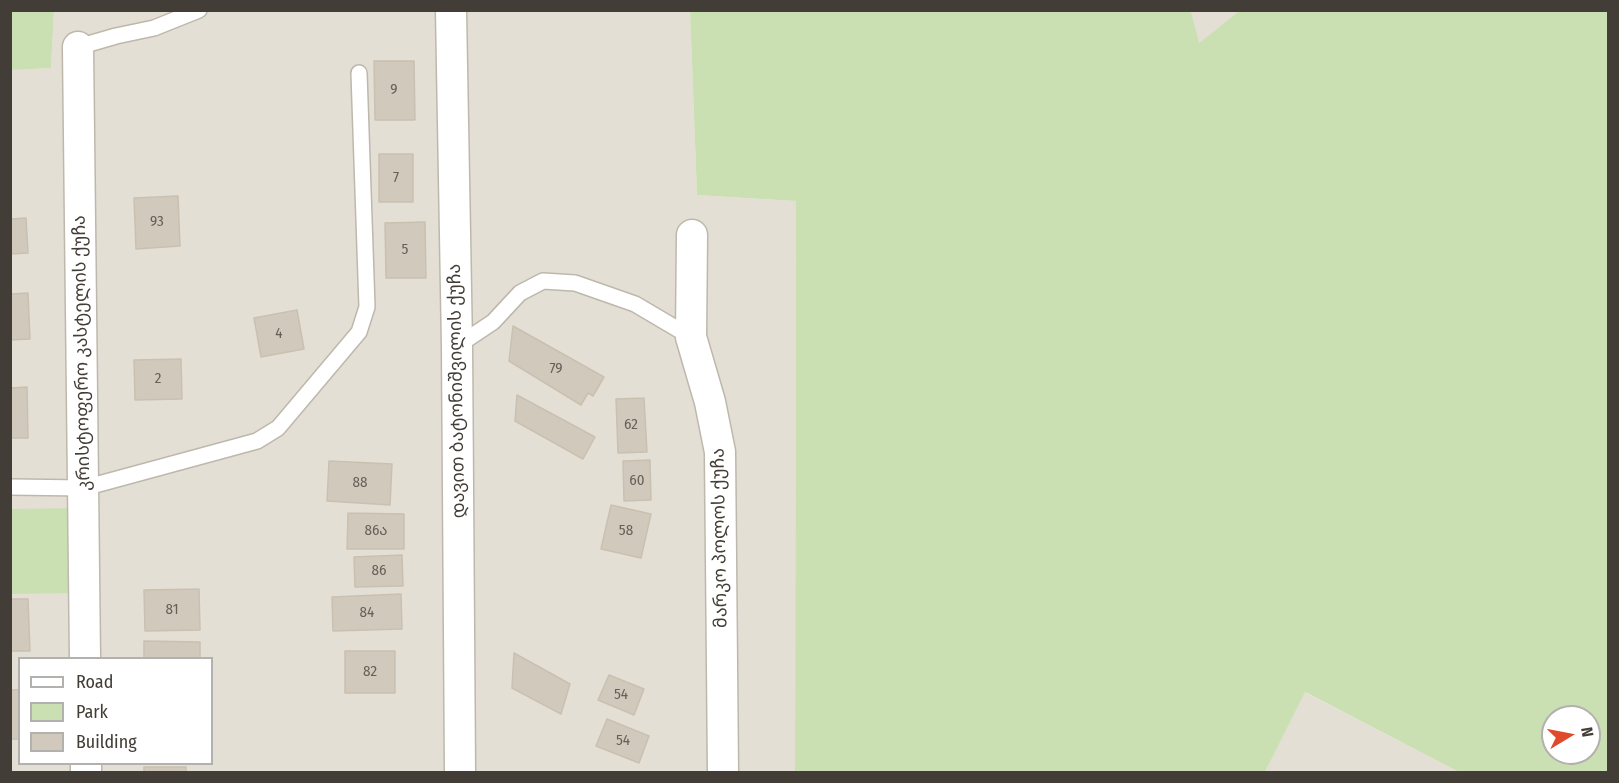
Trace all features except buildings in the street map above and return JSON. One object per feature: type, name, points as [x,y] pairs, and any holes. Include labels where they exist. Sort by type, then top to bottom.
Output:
[{"type":"street","name":"დავით ბატონიშვილის ქუჩა","points":[[451,10],[457,346],[460,772]]},
{"type":"street","name":"კრისტოფერო კასტელის ქუჩა","points":[[78,47],[85,657]]},
{"type":"street","name":"მარკო პოლოს ქუჩა","points":[[692,235],[692,337],[710,402],[720,452],[723,772]]},
{"type":"lane","points":[[78,47],[154,28],[199,10]]},
{"type":"lane","points":[[10,487],[84,488],[257,441],[279,428],[359,332],[367,307],[359,74]]},
{"type":"lane","points":[[457,346],[493,322],[520,293],[543,281],[575,283],[635,304],[692,337]]},
{"type":"shaded area","points":[[1191,10],[1239,11],[1198,44]]},
{"type":"shaded area","points":[[54,11],[690,11],[697,195],[796,201],[795,772],[11,772],[10,70],[51,68]]},
{"type":"shaded area","points":[[1304,692],[1459,772],[1265,772]]},
{"type":"green space","points":[[10,11],[54,11],[51,68],[11,70]]},
{"type":"green space","points":[[690,11],[1191,11],[1199,43],[1239,11],[1608,11],[1608,772],[1459,772],[1305,692],[1265,772],[795,772],[796,201],[697,195]]},
{"type":"green space","points":[[76,508],[78,593],[11,594],[10,509]]}]
